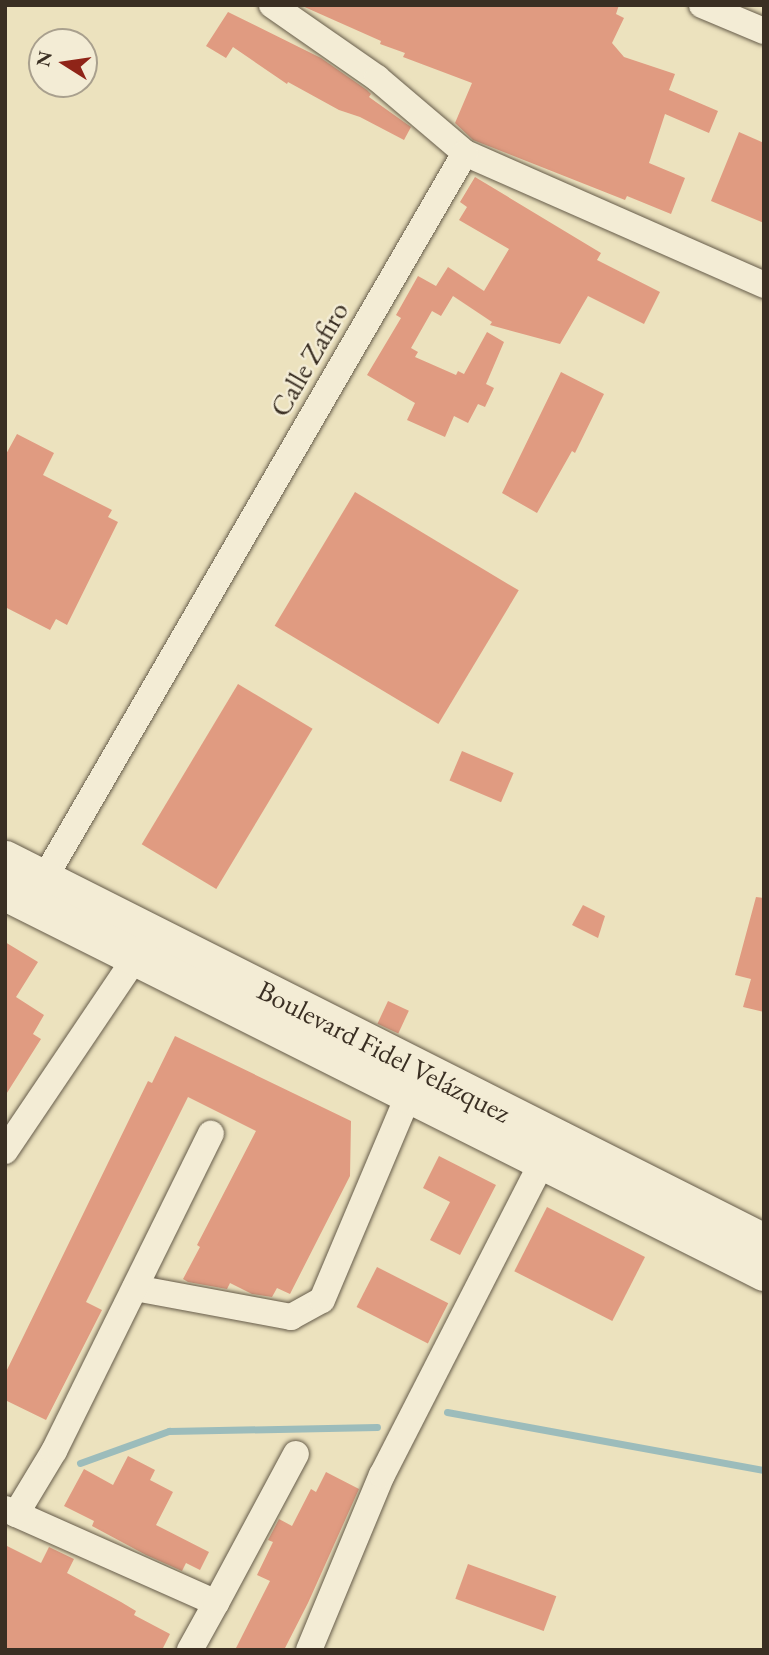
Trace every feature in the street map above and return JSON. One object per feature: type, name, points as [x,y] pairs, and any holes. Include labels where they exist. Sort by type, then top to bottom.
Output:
[{"type":"main road","name":"Boulevard Fidel Velázquez","points":[[5,859],[368,1058],[409,1094],[764,1272]]},
{"type":"main road","name":"Boulevard Fidel Velázquez","points":[[5,892],[136,957],[368,1058],[764,1242]]},
{"type":"street","points":[[272,5],[377,78],[465,153],[764,285]]},
{"type":"street","points":[[702,5],[764,31]]},
{"type":"street","name":"Calle Zafiro","points":[[44,879],[465,153]]},
{"type":"street","points":[[5,1151],[136,957]]},
{"type":"street","points":[[135,1288],[291,1317],[322,1300],[409,1094]]},
{"type":"street","points":[[211,1134],[54,1451],[11,1511],[216,1603]]},
{"type":"street","points":[[309,1650],[382,1475],[542,1162]]},
{"type":"street","points":[[190,1650],[296,1454]]},
{"type":"building","points":[[300,5],[619,5],[616,14],[624,18],[612,43],[624,57],[675,74],[669,90],[718,111],[709,133],[665,114],[649,163],[685,178],[671,214],[627,196],[625,200],[473,140],[455,123],[472,83],[403,57],[405,53],[380,44],[381,41]]},
{"type":"building","points":[[228,12],[321,58],[367,90],[371,94],[369,97],[411,127],[404,140],[360,117],[339,110],[288,82],[287,84],[233,47],[226,58],[206,46]]},
{"type":"building","points":[[739,132],[764,143],[764,223],[711,201]]},
{"type":"building","points":[[475,177],[601,253],[597,260],[660,292],[644,324],[588,296],[560,344],[490,325],[492,322],[453,296],[441,316],[432,311],[411,348],[418,352],[415,357],[456,375],[458,371],[464,374],[487,332],[504,342],[486,384],[494,388],[485,407],[478,404],[468,423],[454,416],[445,437],[407,420],[415,403],[367,375],[401,318],[396,315],[418,276],[436,286],[448,267],[484,291],[509,249],[459,220],[467,207],[460,202]]},
{"type":"building","points":[[561,372],[604,394],[575,453],[572,451],[537,513],[502,493]]},
{"type":"building","points":[[17,434],[54,453],[43,475],[112,510],[108,517],[118,522],[67,625],[56,619],[50,630],[5,607],[5,456]]},
{"type":"building","points":[[355,492],[519,590],[438,724],[275,626]]},
{"type":"building","points":[[238,684],[313,729],[216,889],[142,844]]},
{"type":"building","points":[[462,751],[514,773],[501,802],[449,780]]},
{"type":"building","points":[[756,897],[764,898],[764,1012],[743,1007],[751,979],[735,975]]},
{"type":"building","points":[[583,905],[605,916],[598,938],[572,925]]},
{"type":"building","points":[[5,942],[38,962],[16,997],[44,1015],[33,1034],[41,1039],[5,1096]]},
{"type":"building","points":[[388,1001],[409,1011],[398,1033],[377,1024]]},
{"type":"building","points":[[175,1036],[351,1121],[350,1176],[290,1294],[277,1288],[272,1297],[252,1294],[230,1283],[227,1289],[188,1282],[183,1279],[200,1247],[197,1245],[256,1131],[188,1097],[86,1302],[102,1310],[46,1420],[5,1400],[5,1374],[148,1081],[152,1083]]},
{"type":"building","points":[[439,1156],[496,1185],[460,1255],[430,1240],[450,1202],[423,1188]]},
{"type":"building","points":[[547,1207],[645,1257],[612,1321],[514,1271]]},
{"type":"building","points":[[377,1267],[448,1303],[428,1343],[357,1307]]},
{"type":"building","points":[[128,1456],[155,1470],[150,1480],[173,1492],[156,1525],[209,1552],[200,1570],[186,1563],[182,1571],[146,1555],[92,1526],[94,1521],[64,1506],[84,1469],[113,1485]]},
{"type":"building","points":[[326,1472],[359,1489],[284,1650],[235,1650],[270,1581],[257,1575],[273,1542],[268,1540],[279,1519],[292,1526],[311,1489],[316,1492]]},
{"type":"building","points":[[5,1545],[41,1563],[49,1547],[74,1559],[67,1573],[121,1602],[136,1611],[134,1615],[170,1634],[162,1650],[5,1650]]},
{"type":"building","points":[[468,1564],[556,1596],[544,1631],[455,1599]]},
{"type":"waterway","points":[[447,1412],[764,1470]]},
{"type":"waterway","points":[[80,1463],[169,1431],[377,1427]]}]
